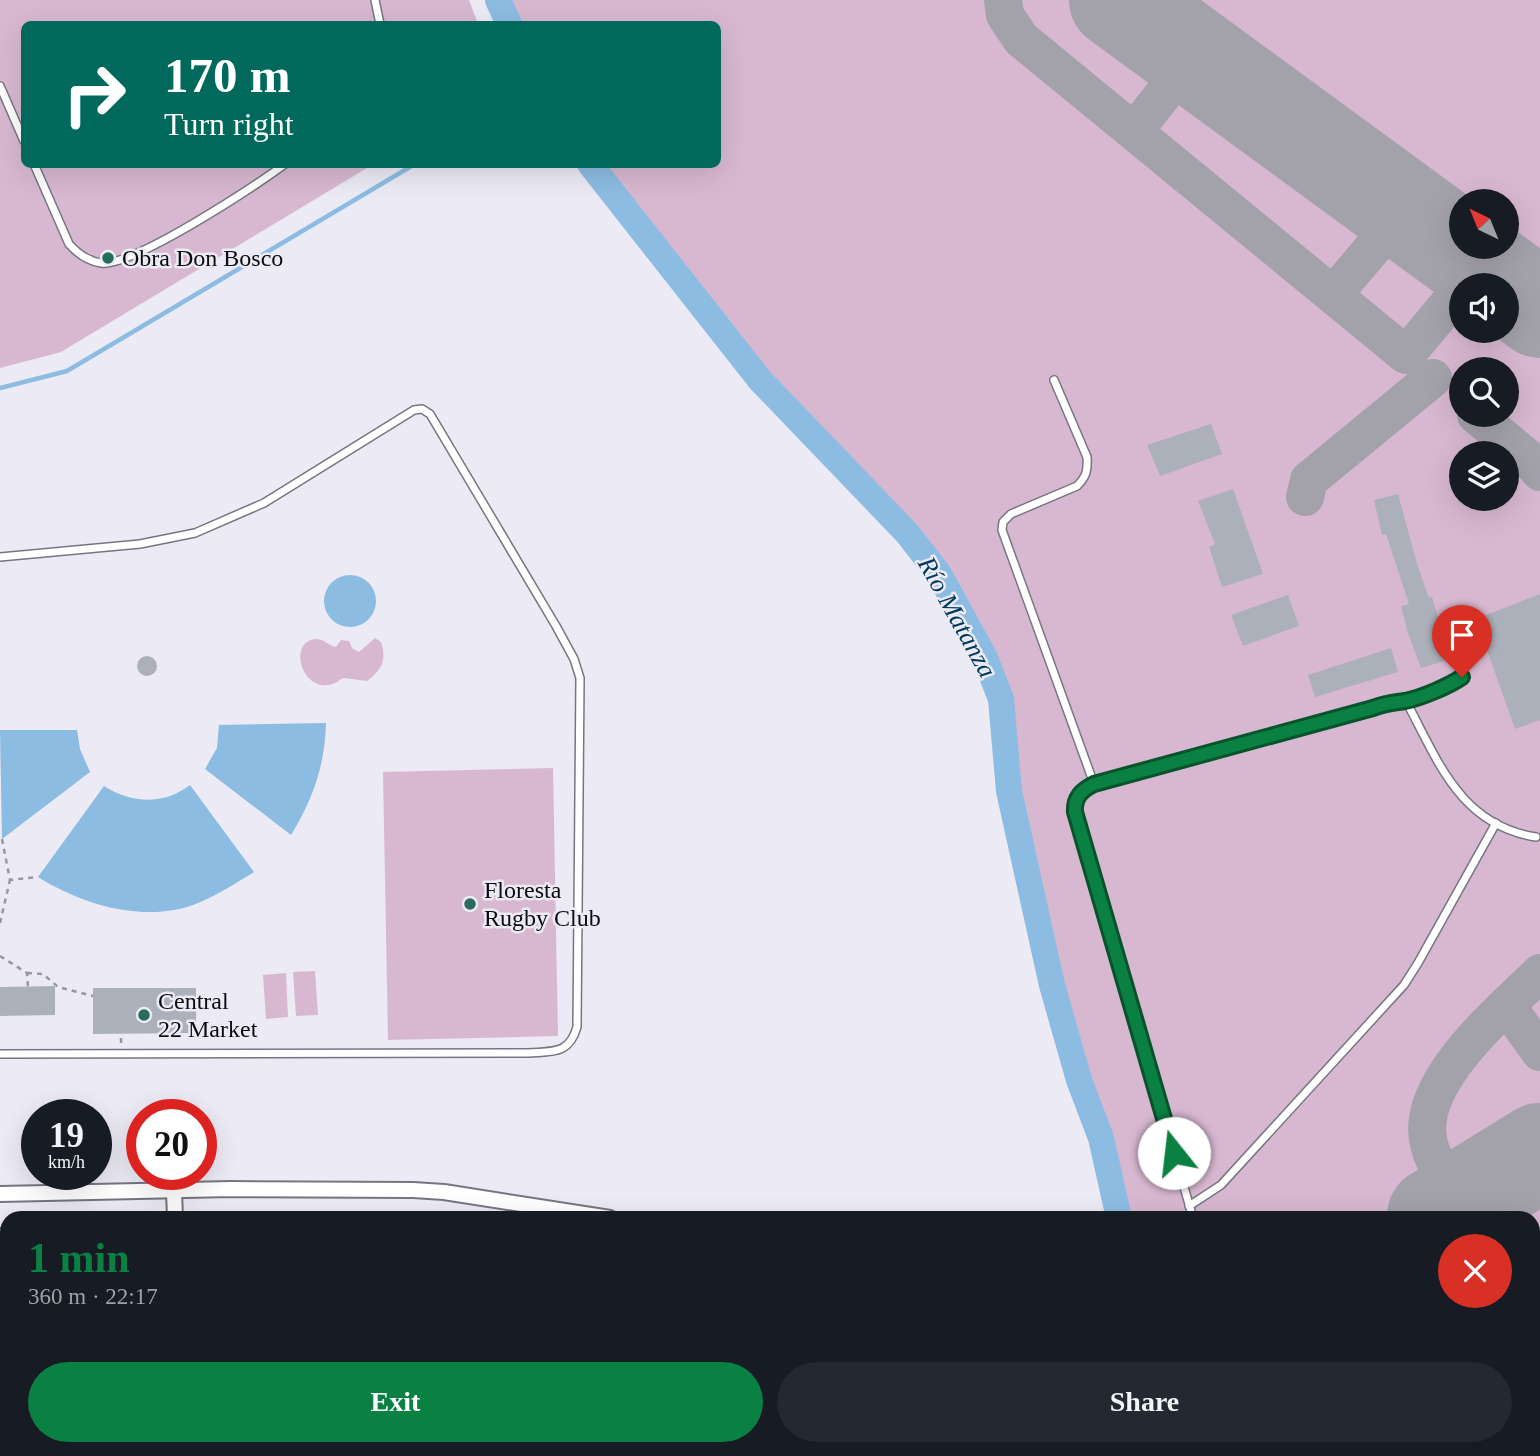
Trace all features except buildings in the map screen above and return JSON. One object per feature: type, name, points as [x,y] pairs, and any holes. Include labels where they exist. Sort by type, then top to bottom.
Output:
[{"type":"street","points":[[0,1194],[413,1190],[444,1192],[565,1211]]},
{"type":"street","points":[[174,1191],[175,1211]]},
{"type":"lane","points":[[375,0],[379,21]]},
{"type":"lane","points":[[0,86],[21,134]]},
{"type":"lane","points":[[36,168],[69,244],[78,253],[102,263],[133,256],[249,191],[280,168]]},
{"type":"lane","points":[[1054,380],[1087,457],[1088,470],[1077,486],[1011,514],[1003,522],[1002,530],[1094,784]]},
{"type":"lane","points":[[0,557],[140,544],[195,533],[264,503],[414,410],[422,409],[430,414],[556,626],[574,659],[580,678],[580,692],[577,1027],[569,1045],[559,1050],[528,1053],[0,1054]]},
{"type":"lane","points":[[1191,1211],[1074,803],[1094,784],[1393,701],[1406,701],[1454,683],[1462,677],[1468,654],[1464,641]]},
{"type":"lane","points":[[1406,701],[1451,785],[1467,802],[1516,834],[1536,837]]},
{"type":"lane","points":[[1189,1206],[1221,1185],[1404,985],[1496,823]]},
{"type":"path","points":[[0,923],[10,880],[2,839]]},
{"type":"path","points":[[10,880],[38,877]]},
{"type":"path","points":[[0,956],[27,972],[43,974],[58,987],[93,996]]},
{"type":"path","points":[[27,972],[28,987]]},
{"type":"path","points":[[51,980],[52,986]]},
{"type":"shaded area","name":"Obra Don Bosco","points":[[0,0],[469,0],[477,21],[21,21],[21,168],[367,168],[61,352],[0,368]]},
{"type":"shaded area","points":[[498,0],[1540,0],[1540,1211],[1117,1211],[1101,1139],[1079,1080],[1052,985],[1009,791],[1001,699],[985,658],[939,574],[907,533],[760,380],[592,168],[721,168],[721,21],[508,21]]},
{"type":"shaded area","points":[[375,638],[381,642],[383,659],[380,669],[367,681],[344,678],[324,685],[314,682],[302,667],[300,657],[307,642],[319,639],[336,647],[341,640],[349,641],[352,648],[359,652]]},
{"type":"shaded area","name":"Floresta Rugby Club","points":[[553,768],[558,1036],[388,1040],[383,772]]},
{"type":"shaded area","points":[[315,971],[318,1015],[296,1016],[293,972]]},
{"type":"shaded area","points":[[286,973],[288,1017],[266,1019],[263,975]]},
{"type":"water","points":[[350,575],[360,577],[368,583],[374,591],[374,611],[368,619],[360,625],[350,627],[340,625],[332,619],[326,611],[324,601],[326,591],[332,583],[340,577]]},
{"type":"water","points":[[326,723],[323,753],[316,781],[306,808],[291,835],[205,769],[217,748],[219,725]]},
{"type":"water","points":[[0,730],[77,730],[80,749],[90,772],[2,839]]},
{"type":"water","points":[[190,785],[254,872],[193,905],[153,912],[112,908],[92,902],[38,877],[104,786],[126,796],[148,800],[170,796]]},
{"type":"waterway","name":"Río Matanza","points":[[498,0],[508,21]]},
{"type":"waterway","points":[[0,388],[67,371],[408,168]]},
{"type":"waterway","name":"Río Matanza","points":[[593,168],[760,380],[907,533],[939,574],[985,658],[1001,699],[1009,791],[1052,985],[1079,1080],[1101,1138],[1117,1211]]},
{"type":"taxiway","points":[[1003,0],[1005,15],[1021,39],[1406,355],[1449,303]]},
{"type":"taxiway","points":[[1134,131],[1194,56]]},
{"type":"taxiway","points":[[1333,295],[1405,210]]},
{"type":"taxiway","points":[[1305,497],[1309,480],[1433,378]]},
{"type":"taxiway","points":[[1490,427],[1529,459],[1540,472]]},
{"type":"taxiway","points":[[1458,1202],[1438,1167],[1429,1144],[1428,1121],[1434,1097],[1464,1050],[1540,973]]},
{"type":"taxiway","points":[[1507,1006],[1540,1052]]},
{"type":"runway","points":[[1118,0],[1540,309]]},
{"type":"runway","points":[[1444,1211],[1540,1152]]},
{"type":"place","name":"Obra Don Bosco","points":[[108,258]]},
{"type":"place","name":"Floresta Rugby Club","points":[[470,904]]},
{"type":"place","name":"Central 22 Market","points":[[144,1015]]},
{"type":"route","points":[[1174,1153],[1074,803],[1085,789],[1094,784],[1393,701],[1406,701],[1454,683],[1462,677]]}]
